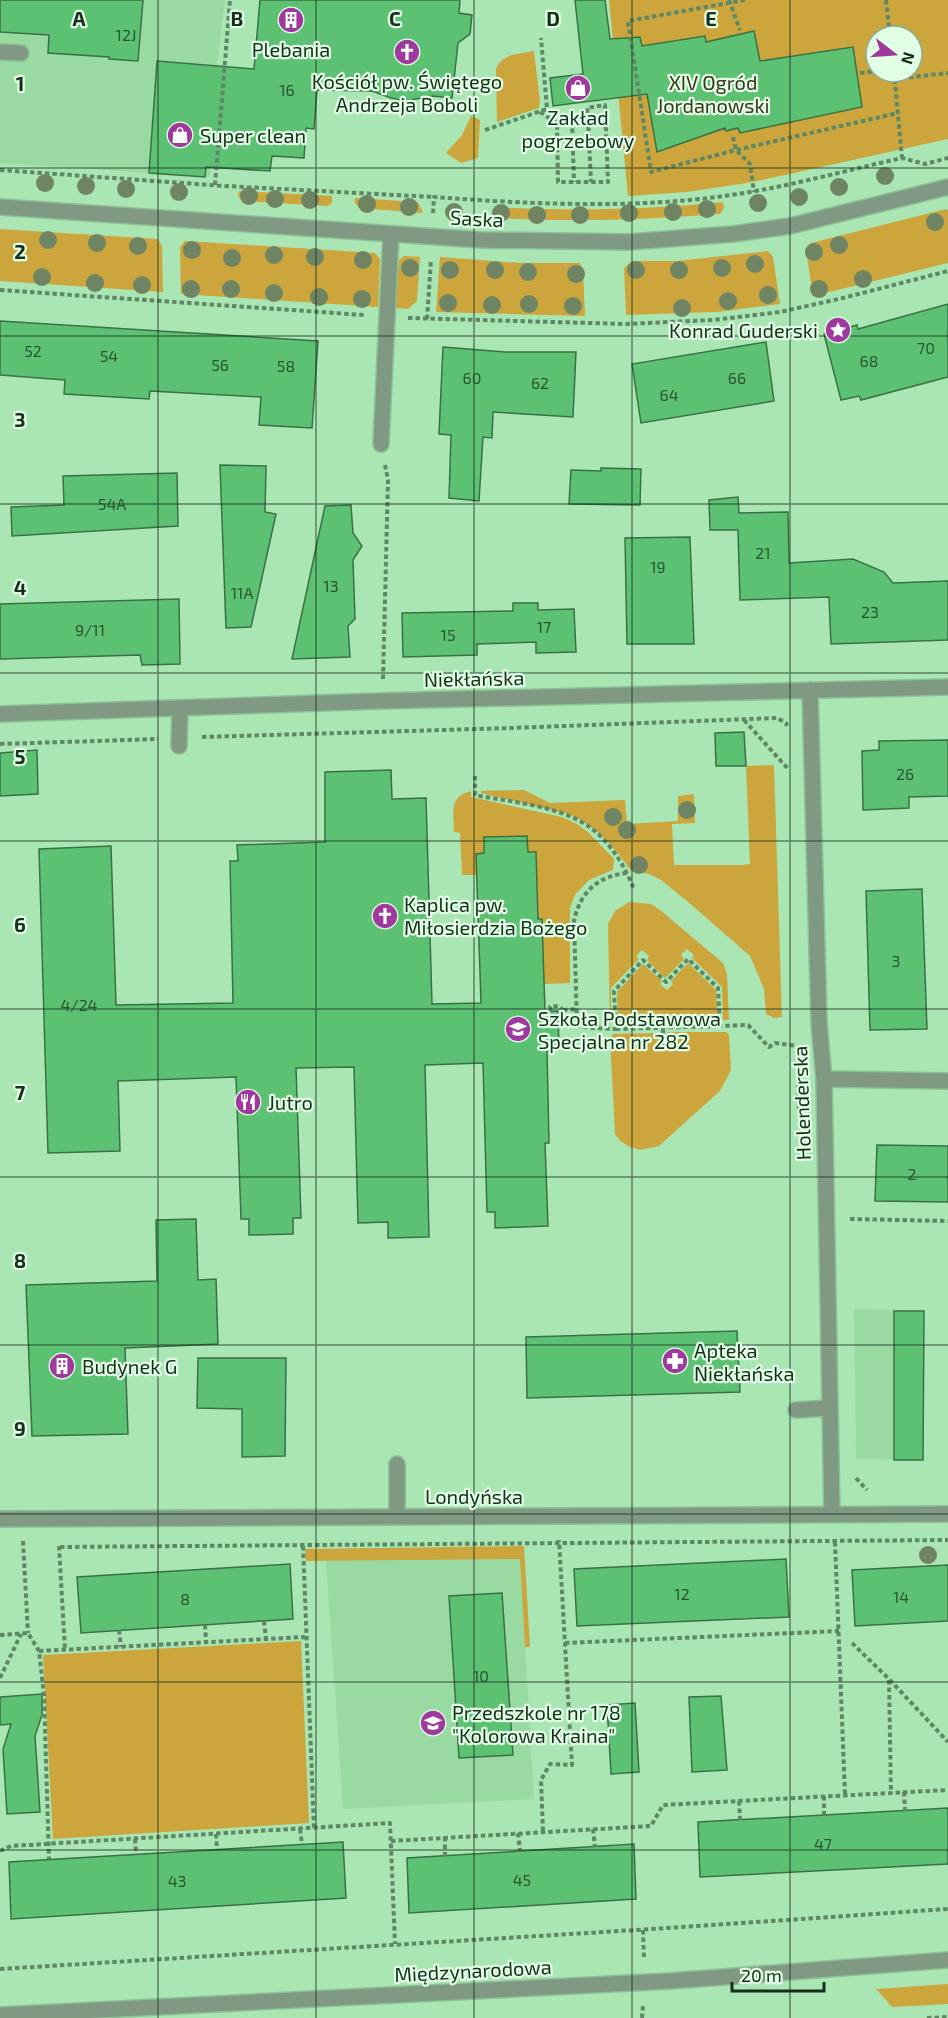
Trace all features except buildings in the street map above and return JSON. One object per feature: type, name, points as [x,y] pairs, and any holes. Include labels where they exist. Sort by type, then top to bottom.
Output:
[{"type":"street","points":[[0,52],[21,53]]},
{"type":"street","name":"Saska","points":[[0,207],[391,234],[629,242],[733,234],[790,226],[948,187]]},
{"type":"street","points":[[381,444],[391,234]]},
{"type":"street","name":"Niekłańska","points":[[0,714],[382,701],[948,687]]},
{"type":"street","name":"Holenderska","points":[[810,690],[819,1023],[824,1079],[832,1515]]},
{"type":"street","points":[[179,742],[180,708]]},
{"type":"street","points":[[824,1079],[948,1081]]},
{"type":"street","points":[[796,1410],[830,1408]]},
{"type":"street","points":[[397,1464],[398,1517]]},
{"type":"street","name":"Londyńska","points":[[0,1519],[948,1514]]},
{"type":"street","name":"Międzynarodowa","points":[[0,2015],[670,1981],[948,1960]]},
{"type":"path","points":[[214,185],[230,0]]},
{"type":"path","points":[[745,0],[729,1],[628,21],[651,172],[898,113]]},
{"type":"path","points":[[886,0],[889,24]]},
{"type":"path","points":[[729,1],[740,30]]},
{"type":"path","points":[[485,130],[547,109],[541,38]]},
{"type":"path","points":[[860,73],[864,72]]},
{"type":"path","points":[[924,76],[948,74]]},
{"type":"path","points":[[895,84],[902,158]]},
{"type":"path","points":[[557,123],[558,182],[574,182],[591,182],[608,182],[605,105],[587,108],[591,182]]},
{"type":"path","points":[[540,111],[557,123],[588,120]]},
{"type":"path","points":[[572,121],[574,182]]},
{"type":"path","points":[[733,137],[736,150],[750,164],[754,192]]},
{"type":"path","points":[[0,170],[538,204],[692,200],[754,192],[902,158],[924,164],[948,158]]},
{"type":"path","points":[[427,319],[434,197]]},
{"type":"path","points":[[0,290],[427,319],[626,324],[736,318],[780,312],[948,271]]},
{"type":"path","points":[[381,444],[388,480],[382,701]]},
{"type":"path","points":[[0,744],[179,742],[777,718],[786,723],[788,732]]},
{"type":"path","points":[[743,719],[789,770],[789,761]]},
{"type":"path","points":[[475,776],[475,795],[570,816],[592,829],[612,851],[627,873],[634,889]]},
{"type":"path","points":[[627,873],[613,874],[590,888],[577,909],[574,921],[577,1024],[589,1028],[616,1029],[748,1025],[769,1047],[775,1043],[797,1044],[799,1116]]},
{"type":"path","points":[[616,1029],[614,991],[642,960],[666,982],[688,960],[718,988],[720,1026]]},
{"type":"path","points":[[551,1011],[550,1007],[558,1006],[563,1010],[577,1009]]},
{"type":"path","points":[[558,1016],[563,1010]]},
{"type":"path","points":[[663,1029],[664,1047]]},
{"type":"path","points":[[877,1220],[948,1221]]},
{"type":"path","points":[[854,1476],[866,1490],[875,1493]]},
{"type":"path","points":[[543,1831],[541,1780],[550,1764],[572,1764],[558,1516]]},
{"type":"path","points":[[303,1518],[305,1637],[314,1828]]},
{"type":"path","points":[[22,1519],[28,1634],[39,1652],[44,1695],[49,1859]]},
{"type":"path","points":[[57,1519],[65,1650]]},
{"type":"path","points":[[60,1547],[948,1540]]},
{"type":"path","points":[[835,1542],[844,1795]]},
{"type":"path","points":[[264,1621],[266,1639]]},
{"type":"path","points":[[205,1625],[206,1642]]},
{"type":"path","points":[[119,1630],[121,1647]]},
{"type":"path","points":[[565,1643],[839,1631]]},
{"type":"path","points":[[0,1678],[21,1634]]},
{"type":"path","points":[[0,1635],[28,1634]]},
{"type":"path","points":[[39,1652],[305,1637]]},
{"type":"path","points":[[852,1643],[948,1742]]},
{"type":"path","points":[[889,1679],[891,1793]]},
{"type":"path","points":[[391,1841],[651,1826],[663,1805],[948,1790]]},
{"type":"path","points":[[904,1792],[905,1811]]},
{"type":"path","points":[[824,1796],[824,1815]]},
{"type":"path","points":[[739,1801],[740,1820]]},
{"type":"path","points":[[0,1851],[10,1846],[390,1823],[395,1944]]},
{"type":"path","points":[[300,1828],[302,1844]]},
{"type":"path","points":[[593,1829],[595,1847]]},
{"type":"path","points":[[518,1833],[520,1851]]},
{"type":"path","points":[[216,1834],[217,1849]]},
{"type":"path","points":[[445,1837],[445,1856]]},
{"type":"path","points":[[135,1839],[136,1854]]},
{"type":"path","points":[[0,1969],[948,1909]]},
{"type":"path","points":[[643,1930],[644,1960]]},
{"type":"path","points":[[642,2018],[643,2004]]},
{"type":"path","points":[[927,2018],[948,2017]]},
{"type":"shaded area","points":[[0,0],[225,0],[217,66],[210,177],[0,163]]},
{"type":"shaded area","points":[[854,1309],[924,1311],[923,1460],[856,1459]]},
{"type":"shaded area","name":"Przedszkole nr 178 \"Kolorowa Kraina\"","points":[[520,1559],[534,1799],[343,1809],[326,1560]]},
{"type":"green space","name":"XIV Ogród Jordanowski","points":[[609,0],[948,0],[948,139],[753,182],[687,192],[628,196]]},
{"type":"green space","points":[[534,51],[539,108],[497,122],[496,69],[507,57]]},
{"type":"green space","points":[[471,116],[480,120],[478,158],[461,163],[446,153],[462,135]]},
{"type":"green space","points":[[239,191],[332,196],[332,203],[328,206],[242,201],[238,196]]},
{"type":"green space","points":[[355,198],[418,202],[423,213],[359,208],[355,203]]},
{"type":"green space","points":[[723,202],[724,208],[720,214],[637,219],[498,218],[494,212],[494,207],[608,209]]},
{"type":"green space","points":[[946,209],[948,211],[948,263],[813,296],[806,250],[811,243]]},
{"type":"green space","points":[[0,229],[158,239],[162,246],[163,292],[0,281]]},
{"type":"green space","points":[[185,241],[375,253],[380,259],[378,307],[181,294],[180,247]]},
{"type":"green space","points":[[768,251],[773,257],[780,304],[717,312],[626,315],[624,268],[632,261],[677,261]]},
{"type":"green space","points":[[404,256],[420,257],[417,301],[408,309],[395,308],[399,260]]},
{"type":"green space","points":[[440,257],[520,263],[580,263],[583,269],[585,316],[436,312]]},
{"type":"green space","points":[[774,765],[782,1017],[774,1018],[766,1014],[764,989],[750,956],[661,880],[649,874],[631,871],[604,838],[569,814],[481,793],[481,791],[524,790],[550,803],[625,800],[627,824],[678,821],[678,796],[694,794],[695,823],[672,824],[674,865],[743,865],[750,864],[746,766]]},
{"type":"green space","points":[[471,791],[471,797],[562,817],[577,824],[614,859],[613,870],[589,880],[575,895],[570,908],[570,983],[544,984],[542,919],[538,919],[536,852],[528,852],[527,836],[484,837],[484,853],[476,854],[477,875],[462,875],[460,833],[454,832],[453,812],[459,797]]},
{"type":"green space","points":[[629,902],[651,904],[723,963],[727,974],[729,1020],[723,1020],[722,987],[692,958],[694,955],[687,949],[681,955],[684,959],[665,978],[647,960],[649,956],[642,950],[636,956],[639,959],[611,988],[610,1023],[608,924],[615,911]]},
{"type":"green space","points":[[688,963],[716,990],[718,1021],[618,1023],[617,992],[643,964],[662,981],[660,984],[667,990],[673,984],[671,981]]},
{"type":"green space","points":[[667,1032],[726,1032],[729,1035],[731,1070],[720,1091],[659,1146],[640,1150],[620,1141],[615,1134],[610,1038],[613,1034],[661,1033],[661,1047],[667,1047]]},
{"type":"green space","points":[[524,1546],[530,1647],[525,1647],[520,1559],[306,1561],[305,1549]]},
{"type":"green space","points":[[301,1641],[309,1823],[53,1839],[43,1655]]},
{"type":"green space","points":[[948,1984],[948,2004],[892,2007],[876,1989]]},
{"type":"place","name":"Plebania","points":[[291,20]]},
{"type":"place","name":"Kościół pw. Świętego Andrzeja Boboli","points":[[407,52]]},
{"type":"place","name":"Zakład pogrzebowy","points":[[578,88]]},
{"type":"place","name":"Super clean","points":[[180,135]]},
{"type":"place","name":"Konrad Guderski","points":[[838,330]]},
{"type":"place","name":"Kaplica pw. Miłosierdzia Bożego","points":[[385,916]]},
{"type":"place","name":"Szkoła Podstawowa Specjalna nr 282","points":[[518,1029]]},
{"type":"place","name":"Jutro","points":[[248,1102]]},
{"type":"place","name":"Apteka Niekłańska","points":[[675,1361]]},
{"type":"place","name":"Budynek G","points":[[62,1366]]},
{"type":"place","name":"Przedszkole nr 178 \"Kolorowa Kraina\"","points":[[433,1723]]}]
